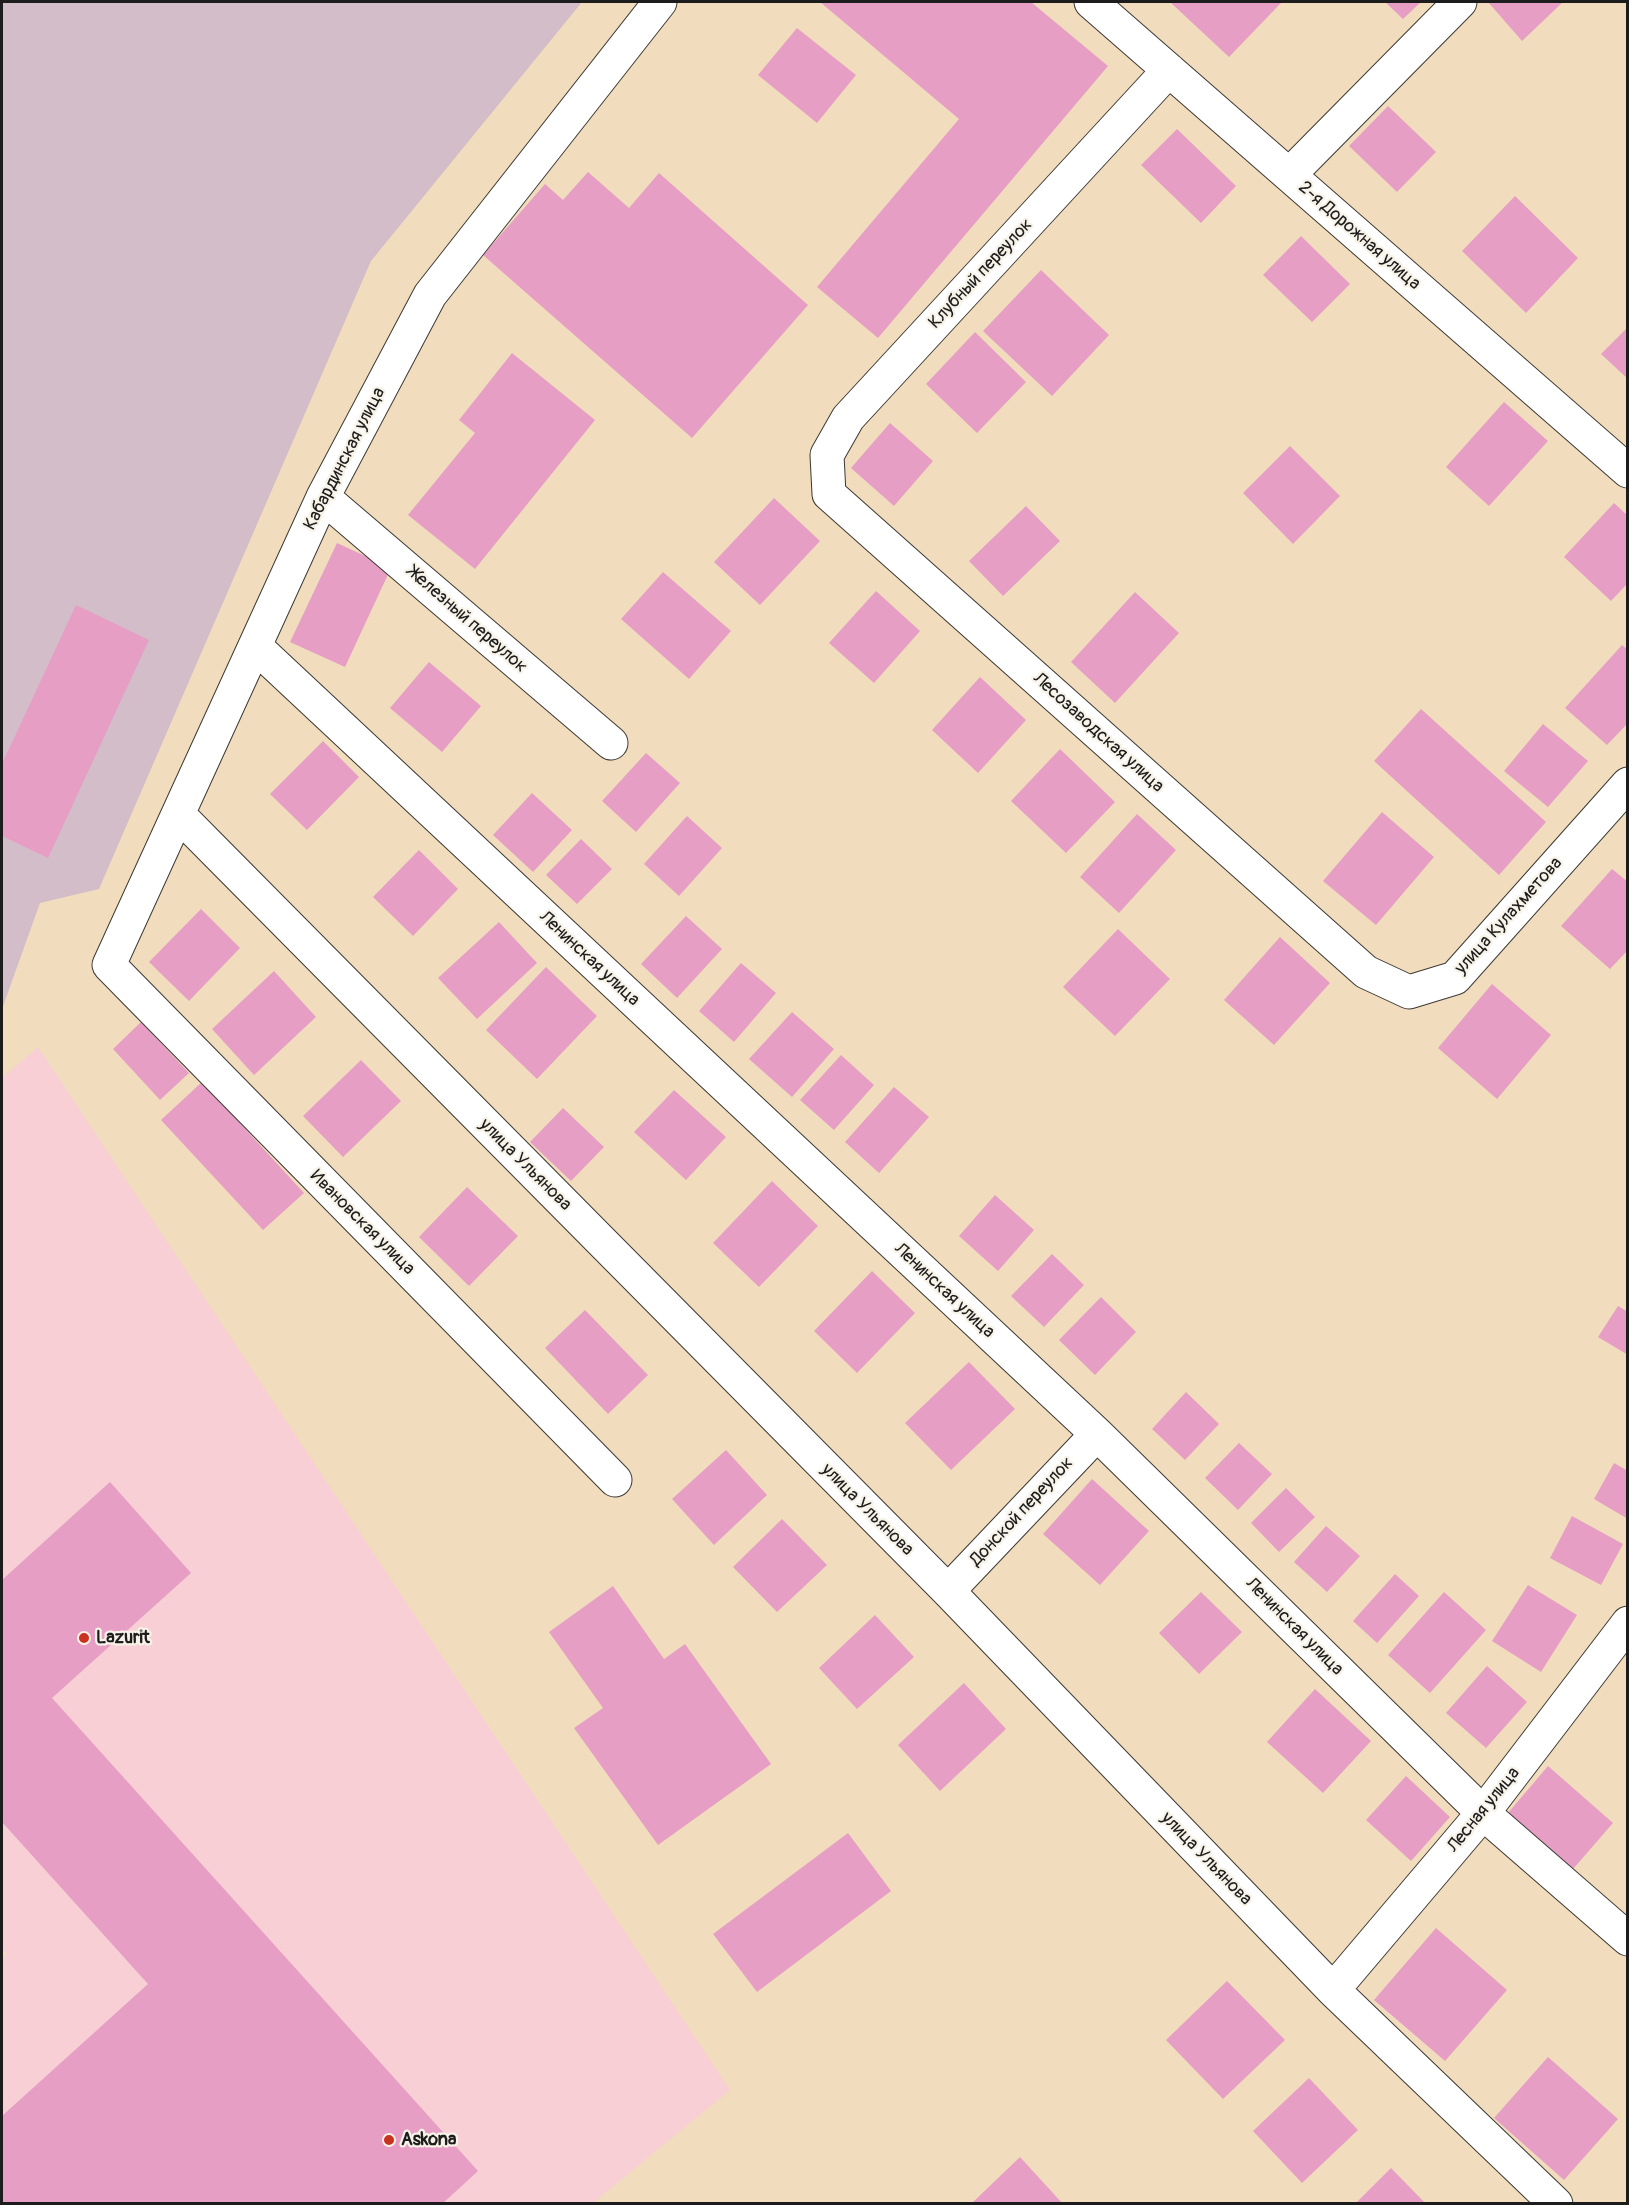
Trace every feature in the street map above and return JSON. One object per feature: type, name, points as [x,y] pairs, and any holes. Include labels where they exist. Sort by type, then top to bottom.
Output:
[{"type":"street","name":"Кабардинская улица","points":[[109,965],[323,496],[430,296],[660,2]]},
{"type":"street","name":"2-я Дорожная улица","points":[[1091,2],[1628,471]]},
{"type":"street","points":[[1289,175],[1460,2]]},
{"type":"street","name":"Клубный переулок","points":[[829,494],[827,455],[848,418],[1169,70]]},
{"type":"street","name":"Лесозаводская улица","points":[[829,494],[1366,972]]},
{"type":"street","name":"Железный переулок","points":[[323,496],[611,743]]},
{"type":"street","name":"Ленинская улица","points":[[256,647],[1097,1434],[1483,1813],[1628,1939]]},
{"type":"street","name":"улица Кулахметова","points":[[1366,972],[1409,992],[1455,978],[1628,784]]},
{"type":"street","name":"улица Ульянова","points":[[179,815],[948,1591],[1333,1990],[1556,2204]]},
{"type":"street","name":"Ивановская улица","points":[[109,965],[615,1480]]},
{"type":"street","name":"Донской переулок","points":[[948,1591],[1097,1434]]},
{"type":"street","name":"Лесная улица","points":[[1333,1990],[1483,1813],[1628,1623]]},
{"type":"shaded area","points":[[2,2],[582,2],[371,261],[99,889],[40,903],[2,1009]]},
{"type":"shaded area","points":[[38,1047],[730,2090],[593,2203],[2,2203],[2,1959],[7,1954],[2,1948],[2,1078]]},
{"type":"building","points":[[820,2],[1031,2],[1108,66],[878,338],[817,287],[959,119]]},
{"type":"building","points":[[1170,2],[1282,2],[1229,57]]},
{"type":"building","points":[[1385,2],[1421,2],[1403,19]]},
{"type":"building","points":[[1488,2],[1561,2],[1562,3],[1522,41]]},
{"type":"building","points":[[797,28],[856,75],[817,123],[758,75]]},
{"type":"building","points":[[1388,106],[1436,152],[1397,192],[1349,146]]},
{"type":"building","points":[[1177,129],[1236,186],[1201,223],[1141,165]]},
{"type":"building","points":[[588,172],[629,208],[659,173],[808,305],[692,438],[483,255],[545,184],[563,200]]},
{"type":"building","points":[[1515,196],[1578,258],[1526,313],[1462,251]]},
{"type":"building","points":[[1301,236],[1350,284],[1312,322],[1263,275]]},
{"type":"building","points":[[1041,270],[1109,335],[1052,396],[983,331]]},
{"type":"building","points":[[1628,327],[1628,379],[1601,354]]},
{"type":"building","points":[[975,332],[1026,382],[977,433],[926,384]]},
{"type":"building","points":[[512,353],[595,420],[475,569],[408,515],[475,433],[459,420]]},
{"type":"building","points":[[1504,402],[1548,441],[1489,506],[1446,467]]},
{"type":"building","points":[[890,423],[933,461],[894,506],[851,468]]},
{"type":"building","points":[[1290,446],[1340,496],[1293,544],[1243,493]]},
{"type":"building","points":[[774,498],[820,541],[760,605],[714,562]]},
{"type":"building","points":[[1614,503],[1628,516],[1628,583],[1611,601],[1564,557]]},
{"type":"building","points":[[1026,506],[1060,541],[1003,596],[969,561]]},
{"type":"building","points":[[337,543],[391,568],[345,667],[290,642]]},
{"type":"building","points":[[663,572],[731,631],[689,679],[621,619]]},
{"type":"building","points":[[876,591],[920,631],[874,683],[829,643]]},
{"type":"building","points":[[1135,592],[1179,633],[1115,703],[1071,662]]},
{"type":"building","points":[[76,605],[149,640],[48,858],[2,836],[2,764]]},
{"type":"building","points":[[1622,645],[1628,650],[1628,723],[1607,745],[1565,708]]},
{"type":"building","points":[[429,662],[481,706],[442,752],[390,708]]},
{"type":"building","points":[[980,677],[1026,720],[978,773],[932,730]]},
{"type":"building","points":[[1421,709],[1546,822],[1499,875],[1374,761]]},
{"type":"building","points":[[1543,724],[1588,761],[1548,807],[1504,771]]},
{"type":"building","points":[[323,741],[359,777],[307,830],[270,794]]},
{"type":"building","points":[[1060,749],[1115,802],[1066,853],[1011,801]]},
{"type":"building","points":[[646,753],[680,783],[636,832],[602,801]]},
{"type":"building","points":[[532,793],[572,830],[533,872],[493,835]]},
{"type":"building","points":[[1382,812],[1434,857],[1376,925],[1323,881]]},
{"type":"building","points":[[1137,814],[1176,850],[1119,913],[1080,877]]},
{"type":"building","points":[[687,816],[722,848],[679,896],[644,864]]},
{"type":"building","points":[[581,839],[612,869],[577,904],[546,875]]},
{"type":"building","points":[[419,850],[458,889],[413,936],[373,897]]},
{"type":"building","points":[[1612,869],[1628,882],[1628,950],[1610,969],[1561,926]]},
{"type":"building","points":[[201,909],[240,948],[189,1001],[149,962]]},
{"type":"building","points":[[686,916],[722,949],[677,998],[641,964]]},
{"type":"building","points":[[499,922],[537,963],[477,1019],[438,978]]},
{"type":"building","points":[[1118,929],[1170,979],[1115,1036],[1063,987]]},
{"type":"building","points":[[1280,937],[1330,983],[1274,1045],[1224,1000]]},
{"type":"building","points":[[741,963],[776,993],[734,1042],[699,1011]]},
{"type":"building","points":[[546,967],[597,1016],[537,1079],[486,1030]]},
{"type":"building","points":[[274,971],[316,1017],[254,1075],[212,1029]]},
{"type":"building","points":[[1492,984],[1551,1035],[1497,1099],[1438,1048]]},
{"type":"building","points":[[792,1012],[834,1049],[792,1097],[749,1059]]},
{"type":"building","points":[[141,1022],[189,1073],[160,1100],[113,1049]]},
{"type":"building","points":[[841,1055],[874,1085],[834,1130],[800,1100]]},
{"type":"building","points":[[361,1060],[401,1101],[343,1157],[303,1116]]},
{"type":"building","points":[[202,1082],[304,1193],[263,1230],[161,1120]]},
{"type":"building","points":[[894,1087],[929,1117],[879,1173],[845,1142]]},
{"type":"building","points":[[674,1090],[726,1137],[686,1180],[634,1132]]},
{"type":"building","points":[[563,1108],[604,1147],[571,1181],[530,1142]]},
{"type":"building","points":[[772,1181],[818,1226],[759,1287],[713,1243]]},
{"type":"building","points":[[467,1187],[518,1236],[469,1286],[419,1237]]},
{"type":"building","points":[[995,1195],[1034,1230],[998,1271],[959,1236]]},
{"type":"building","points":[[1052,1254],[1084,1285],[1044,1327],[1011,1296]]},
{"type":"building","points":[[872,1271],[915,1313],[857,1373],[814,1331]]},
{"type":"building","points":[[1101,1297],[1136,1332],[1095,1375],[1059,1340]]},
{"type":"building","points":[[1618,1306],[1628,1312],[1628,1355],[1598,1337]]},
{"type":"building","points":[[585,1310],[648,1375],[608,1414],[545,1348]]},
{"type":"building","points":[[969,1362],[1015,1409],[951,1470],[905,1423]]},
{"type":"building","points":[[1186,1392],[1219,1424],[1185,1460],[1152,1429]]},
{"type":"building","points":[[1239,1443],[1272,1474],[1238,1510],[1205,1478]]},
{"type":"building","points":[[726,1450],[767,1495],[714,1545],[672,1499]]},
{"type":"building","points":[[1614,1463],[1628,1471],[1628,1519],[1594,1499]]},
{"type":"building","points":[[1092,1479],[1149,1531],[1100,1585],[1043,1534]]},
{"type":"building","points":[[110,1482],[191,1573],[52,1698],[478,2171],[442,2204],[2,2204],[2,2116],[148,1984],[2,1822],[2,1580]]},
{"type":"building","points":[[1286,1488],[1315,1517],[1279,1552],[1251,1523]]},
{"type":"building","points":[[1572,1516],[1623,1544],[1601,1585],[1550,1558]]},
{"type":"building","points":[[782,1519],[827,1565],[777,1612],[733,1567]]},
{"type":"building","points":[[1326,1526],[1360,1556],[1327,1592],[1294,1562]]},
{"type":"building","points":[[1395,1574],[1419,1596],[1377,1643],[1353,1621]]},
{"type":"building","points":[[1528,1585],[1577,1615],[1541,1672],[1492,1641]]},
{"type":"building","points":[[613,1586],[664,1659],[685,1644],[771,1764],[658,1845],[574,1728],[603,1708],[549,1632]]},
{"type":"building","points":[[1201,1592],[1242,1632],[1199,1674],[1159,1633]]},
{"type":"building","points":[[1444,1592],[1486,1630],[1430,1693],[1388,1655]]},
{"type":"building","points":[[875,1615],[914,1657],[857,1709],[819,1668]]},
{"type":"building","points":[[1487,1666],[1527,1702],[1486,1748],[1446,1713]]},
{"type":"building","points":[[964,1683],[1006,1729],[940,1791],[898,1745]]},
{"type":"building","points":[[1315,1689],[1371,1741],[1323,1793],[1267,1742]]},
{"type":"building","points":[[1548,1766],[1613,1823],[1567,1876],[1502,1820]]},
{"type":"building","points":[[1406,1776],[1450,1817],[1411,1861],[1366,1820]]},
{"type":"building","points":[[848,1833],[891,1891],[757,1992],[713,1934]]},
{"type":"building","points":[[1436,1928],[1507,1990],[1445,2061],[1374,2000]]},
{"type":"building","points":[[1227,1981],[1285,2040],[1223,2099],[1166,2040]]},
{"type":"building","points":[[1548,2057],[1618,2119],[1564,2180],[1494,2118]]},
{"type":"building","points":[[1309,2078],[1358,2130],[1302,2183],[1253,2131]]},
{"type":"building","points":[[1020,2157],[1063,2204],[971,2204]]},
{"type":"building","points":[[1391,2168],[1426,2204],[1355,2204]]},
{"type":"place","name":"Lazurit","points":[[84,1638]]},
{"type":"place","name":"Askona","points":[[389,2140]]}]
